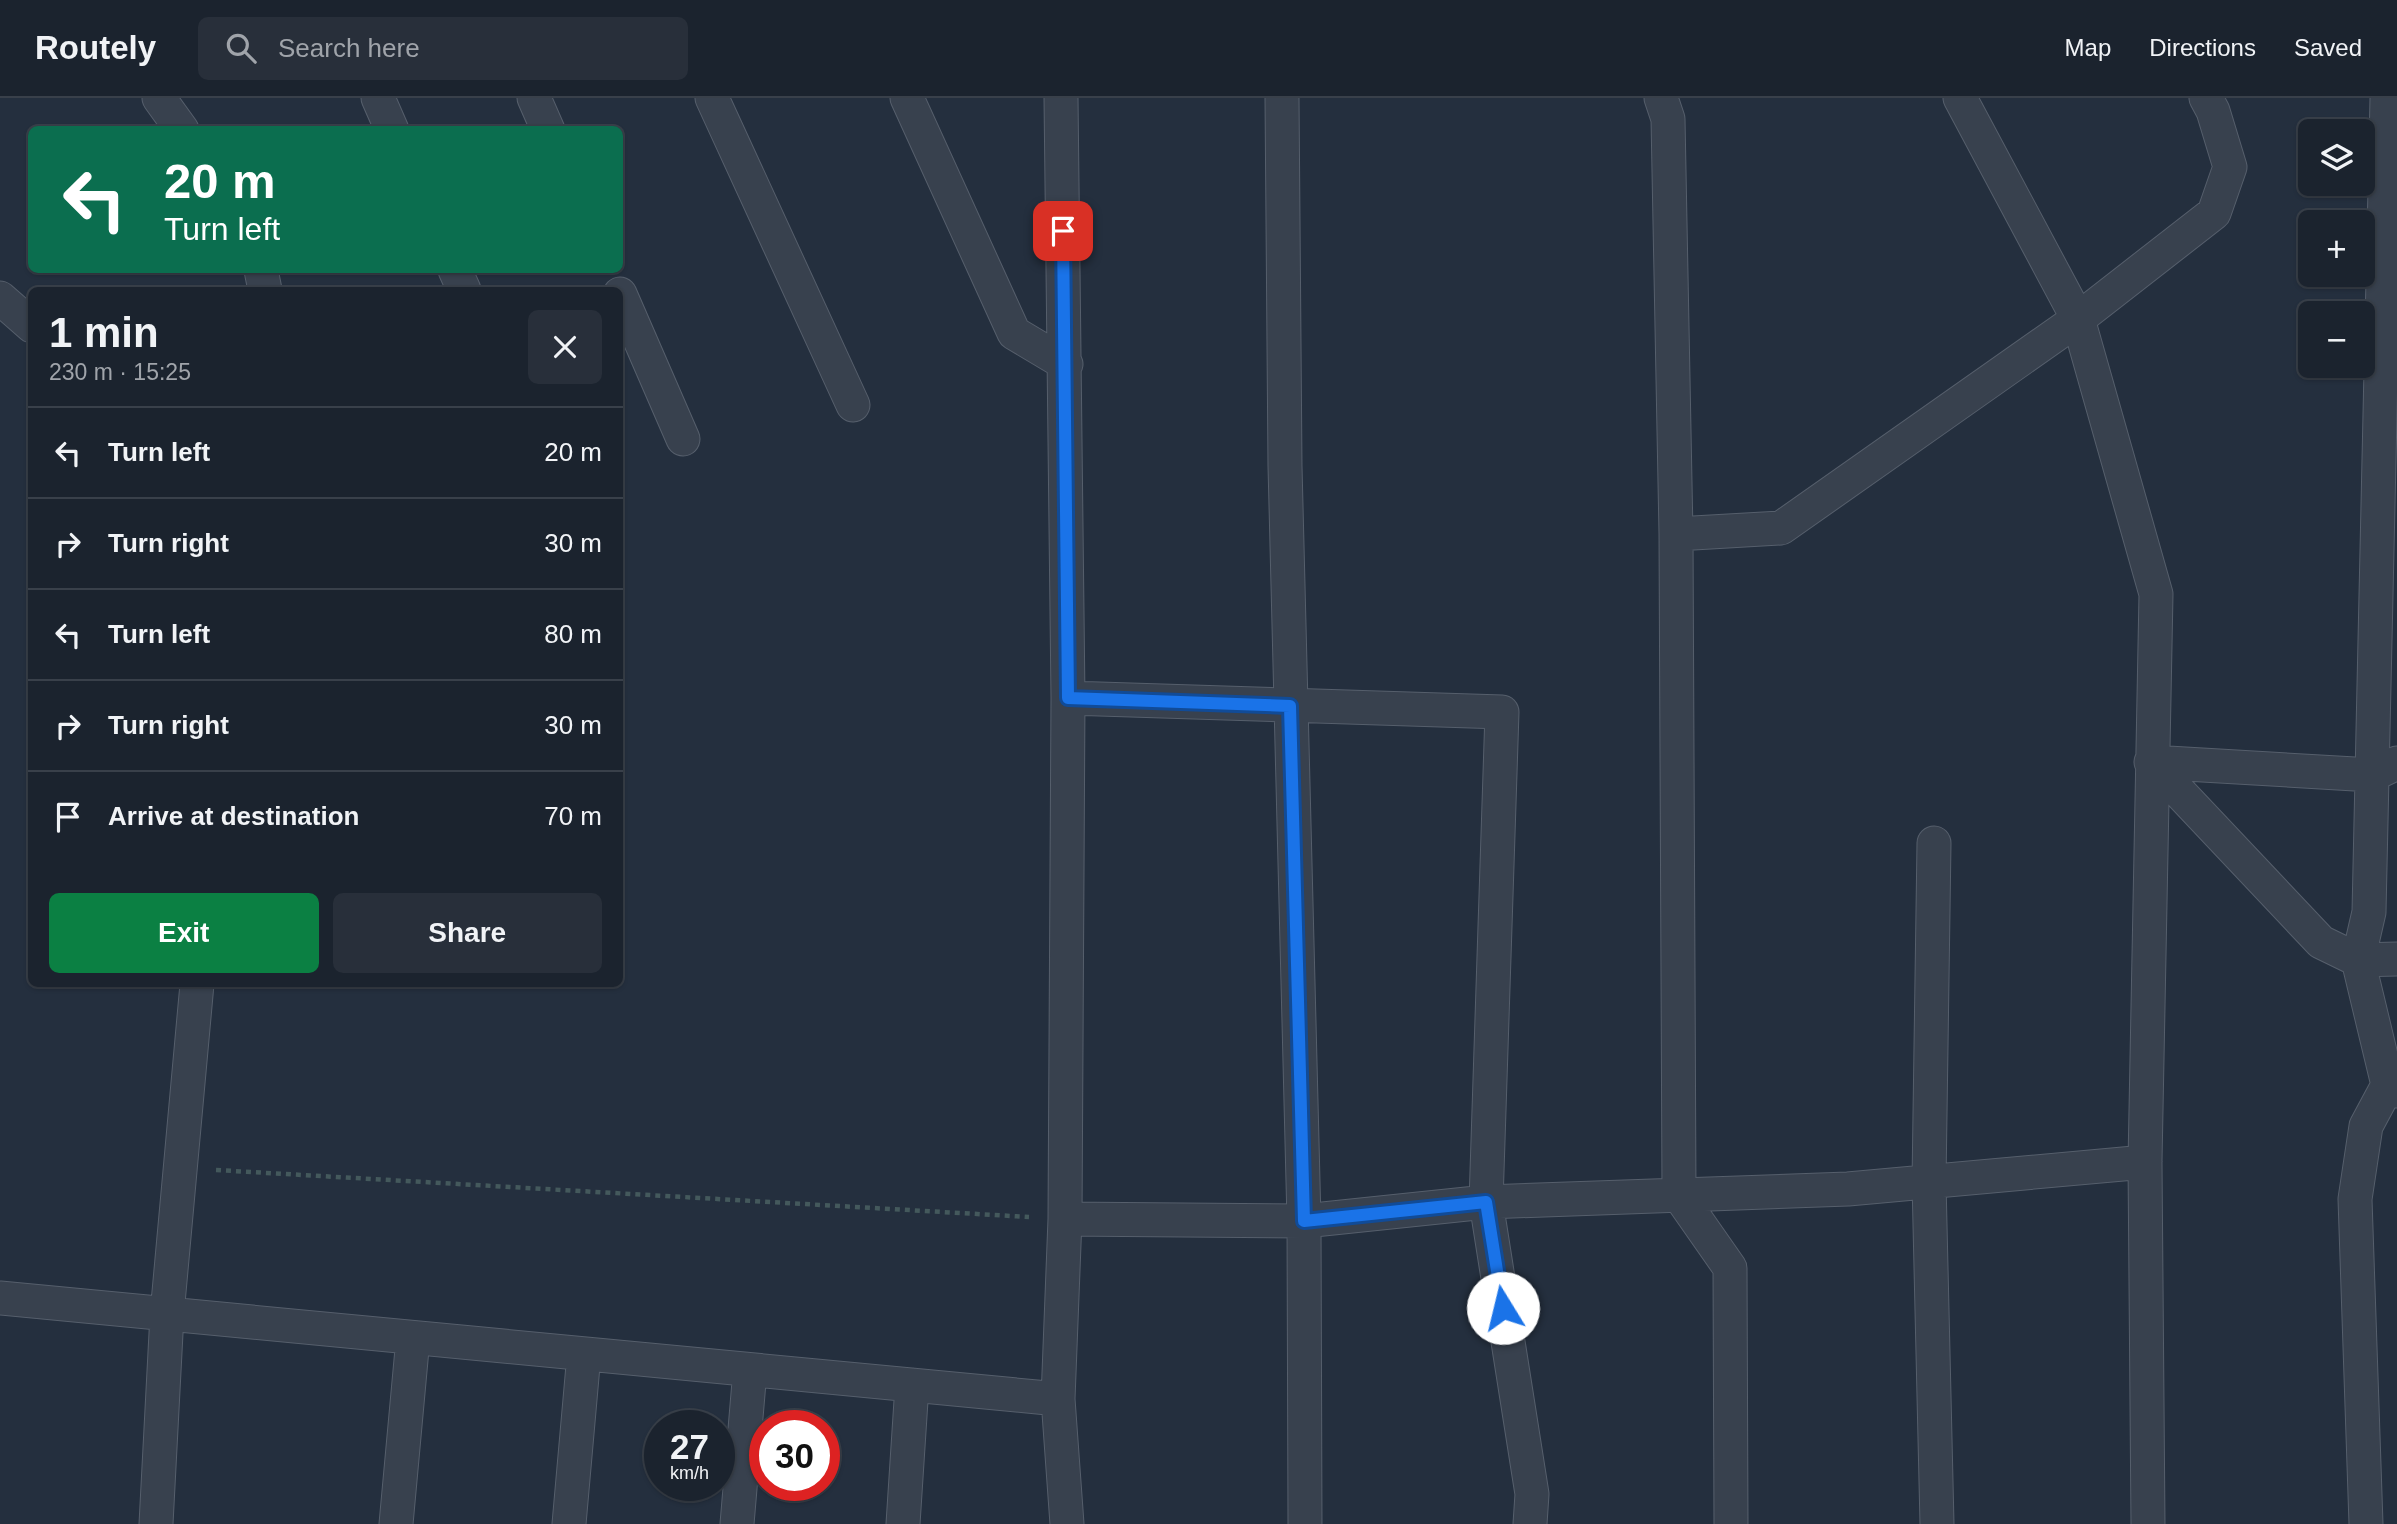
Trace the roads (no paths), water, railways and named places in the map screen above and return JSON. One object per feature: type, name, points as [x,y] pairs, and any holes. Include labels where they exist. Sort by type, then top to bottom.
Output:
[{"type":"street","points":[[159,98],[179,126]]},
{"type":"street","points":[[379,98],[391,126]]},
{"type":"street","points":[[534,98],[546,126]]},
{"type":"street","points":[[712,98],[853,405]]},
{"type":"street","points":[[906,98],[1014,333],[1066,364]]},
{"type":"street","points":[[1061,98],[1068,698],[1065,1219],[1058,1399],[1067,1524]]},
{"type":"street","points":[[1282,98],[1285,466],[1304,1221],[1305,1524]]},
{"type":"street","points":[[1661,98],[1668,119],[1676,534],[1679,1195],[1730,1268],[1731,1524]]},
{"type":"street","points":[[1961,98],[2078,319],[2155,594],[2145,1162],[2148,1524]]},
{"type":"street","points":[[1676,534],[1781,528],[2078,319],[2214,213],[2230,167],[2213,111],[2206,98]]},
{"type":"street","points":[[2366,1524],[2355,1199],[2366,1126],[2393,1088],[2358,960],[2369,912],[2385,769],[2386,98]]},
{"type":"street","points":[[0,298],[28,322]]},
{"type":"street","points":[[623,301],[683,439]]},
{"type":"street","points":[[1068,698],[1502,712],[1486,1202],[1532,1494],[1530,1524]]},
{"type":"street","points":[[2151,762],[2385,769]]},
{"type":"street","points":[[2151,762],[2322,942],[2358,960],[2397,959]]},
{"type":"street","points":[[1934,843],[1929,1182],[1937,1524]]},
{"type":"street","points":[[156,1524],[167,1314],[197,987]]},
{"type":"street","points":[[1065,1219],[1304,1221],[1486,1202],[1848,1189],[2145,1162]]},
{"type":"street","points":[[0,1298],[1058,1399]]},
{"type":"street","points":[[396,1524],[413,1338]]},
{"type":"street","points":[[569,1524],[584,1354]]},
{"type":"street","points":[[737,1524],[750,1370]]},
{"type":"street","points":[[903,1524],[912,1385]]}]
